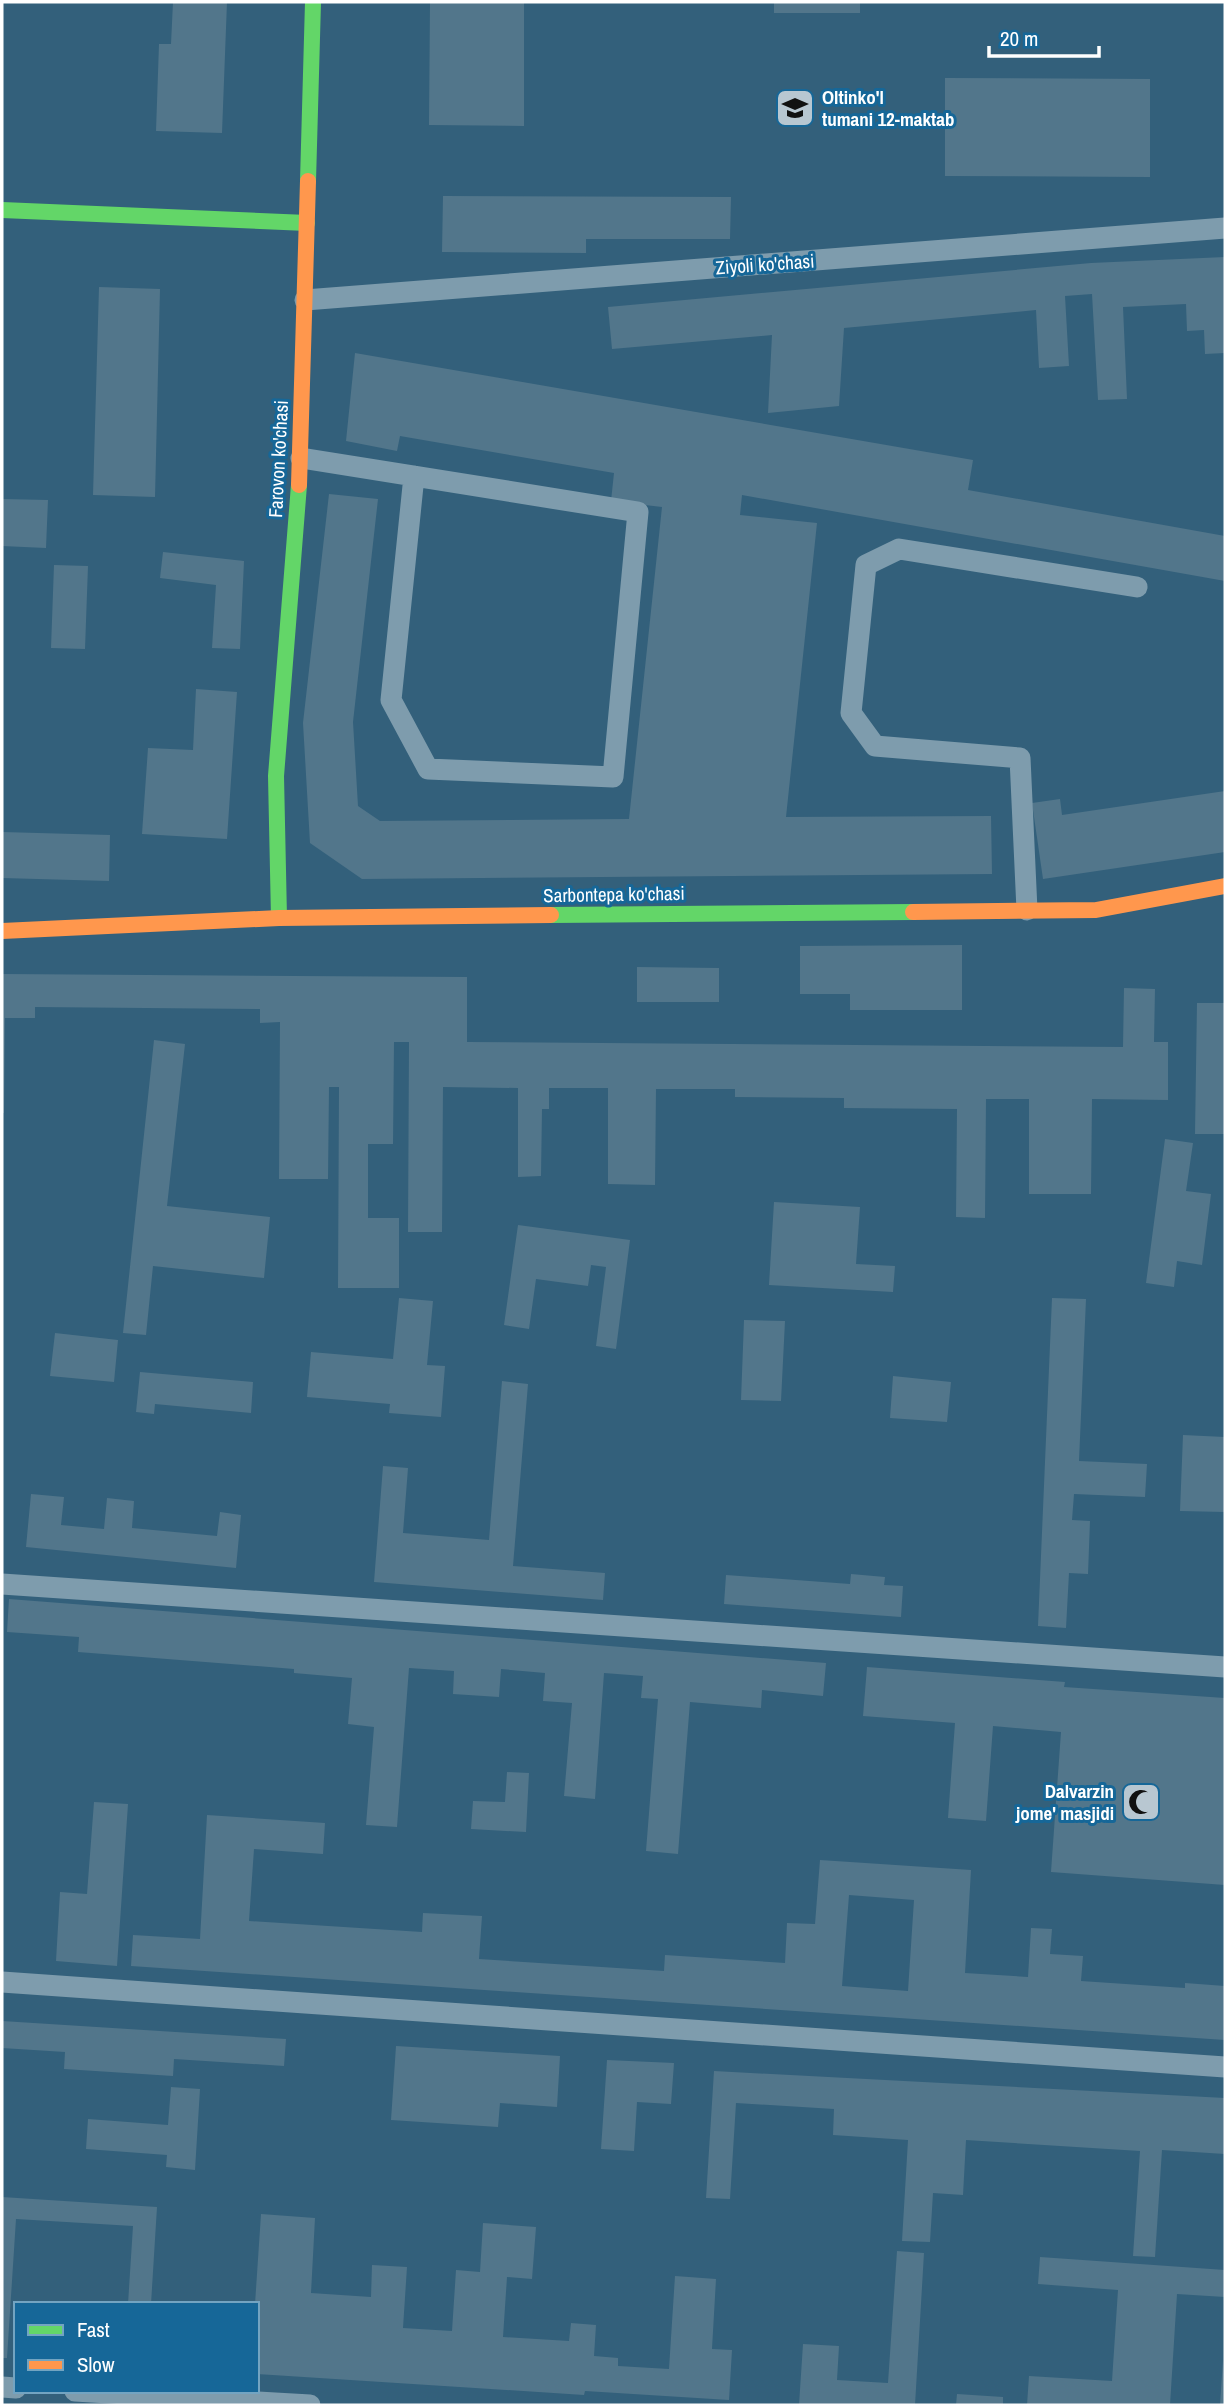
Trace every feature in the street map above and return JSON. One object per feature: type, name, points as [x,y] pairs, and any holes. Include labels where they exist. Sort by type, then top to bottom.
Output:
[{"type":"street","name":"Farovon ko'chasi","points":[[279,918],[276,776],[301,458],[313,2]]},
{"type":"street","points":[[2,210],[307,223]]},
{"type":"street","name":"Sarbontepa ko'chasi","points":[[2,931],[279,918],[1096,909],[1225,886]]},
{"type":"lane","name":"Ziyoli ko'chasi","points":[[305,300],[1225,228]]},
{"type":"lane","points":[[301,458],[414,476],[638,512],[613,777],[428,769],[391,700],[414,476]]},
{"type":"lane","points":[[1027,910],[1020,758],[875,746],[850,713],[866,565],[899,549],[1137,587]]},
{"type":"lane","points":[[2,1584],[1225,1667]]},
{"type":"lane","points":[[2,1982],[1225,2067]]},
{"type":"lane","points":[[109,2393],[310,2405]]},
{"type":"building","points":[[173,2],[227,2],[222,133],[156,131],[159,44],[171,44]]},
{"type":"building","points":[[430,2],[524,2],[524,126],[429,125]]},
{"type":"building","points":[[774,2],[860,2],[860,13],[774,13]]},
{"type":"building","points":[[945,78],[1150,79],[1150,177],[945,176]]},
{"type":"building","points":[[443,196],[731,197],[730,239],[586,239],[586,253],[442,252]]},
{"type":"building","points":[[1225,257],[1225,353],[1205,354],[1204,330],[1187,331],[1186,304],[1123,307],[1127,399],[1098,400],[1092,294],[1065,296],[1069,366],[1039,368],[1036,310],[844,328],[839,406],[768,413],[772,335],[612,349],[608,307],[1091,263]]},
{"type":"building","points":[[99,287],[160,289],[155,497],[93,495]]},
{"type":"building","points":[[355,353],[973,460],[968,490],[1225,536],[1225,581],[742,495],[740,515],[817,523],[786,817],[991,816],[992,874],[362,879],[310,843],[303,723],[329,494],[378,499],[353,722],[358,806],[380,821],[629,819],[662,507],[611,501],[614,473],[400,436],[397,451],[346,441]]},
{"type":"building","points":[[2,499],[48,500],[46,548],[2,546]]},
{"type":"building","points":[[163,552],[244,561],[240,649],[212,648],[216,585],[160,578]]},
{"type":"building","points":[[54,565],[88,566],[85,649],[51,648]]},
{"type":"building","points":[[196,689],[237,692],[227,839],[142,834],[148,748],[193,750]]},
{"type":"building","points":[[1225,791],[1225,852],[1043,879],[1032,803],[1060,799],[1062,815]]},
{"type":"building","points":[[2,832],[110,835],[109,881],[2,878]]},
{"type":"building","points":[[962,945],[962,1010],[850,1010],[850,994],[800,994],[800,946]]},
{"type":"building","points":[[637,967],[719,968],[719,1002],[637,1002]]},
{"type":"building","points":[[2,974],[467,977],[467,1042],[1123,1047],[1124,988],[1155,989],[1154,1042],[1168,1042],[1168,1100],[1092,1099],[1091,1194],[1029,1194],[1029,1099],[986,1099],[985,1218],[956,1217],[957,1109],[844,1108],[844,1098],[735,1097],[735,1089],[656,1089],[655,1185],[608,1184],[608,1088],[549,1088],[549,1109],[542,1109],[541,1176],[518,1177],[518,1088],[443,1087],[442,1232],[408,1232],[409,1042],[394,1042],[393,1144],[368,1144],[368,1218],[399,1218],[399,1288],[338,1288],[339,1087],[329,1087],[328,1179],[279,1179],[280,1022],[260,1023],[260,1009],[35,1007],[35,1018],[5,1018],[2,1113]]},
{"type":"building","points":[[1197,1003],[1225,1003],[1225,1134],[1195,1134]]},
{"type":"building","points":[[154,1040],[185,1044],[167,1206],[270,1217],[264,1278],[153,1266],[146,1335],[123,1333]]},
{"type":"building","points":[[1165,1139],[1193,1143],[1186,1191],[1211,1194],[1202,1265],[1177,1261],[1174,1287],[1146,1283]]},
{"type":"building","points":[[774,1202],[860,1207],[856,1264],[895,1266],[893,1292],[769,1285]]},
{"type":"building","points":[[518,1225],[630,1240],[616,1349],[596,1346],[606,1267],[591,1265],[588,1286],[536,1279],[529,1329],[504,1325]]},
{"type":"building","points":[[399,1298],[433,1301],[427,1365],[445,1366],[441,1417],[389,1413],[390,1404],[307,1397],[311,1352],[393,1359]]},
{"type":"building","points":[[1052,1298],[1086,1299],[1079,1461],[1147,1464],[1145,1497],[1074,1494],[1072,1520],[1090,1521],[1088,1574],[1069,1573],[1066,1628],[1038,1626]]},
{"type":"building","points":[[744,1320],[785,1321],[781,1401],[741,1400]]},
{"type":"building","points":[[55,1333],[118,1340],[114,1382],[50,1376]]},
{"type":"building","points":[[140,1372],[253,1382],[251,1413],[155,1404],[154,1414],[136,1412]]},
{"type":"building","points":[[893,1376],[951,1382],[947,1422],[890,1418]]},
{"type":"building","points":[[502,1381],[528,1384],[513,1566],[605,1573],[603,1600],[374,1582],[383,1466],[408,1468],[403,1533],[489,1540]]},
{"type":"building","points":[[1183,1435],[1225,1437],[1225,1512],[1180,1511]]},
{"type":"building","points":[[31,1494],[64,1497],[61,1525],[104,1529],[107,1498],[134,1501],[132,1528],[217,1536],[220,1512],[241,1515],[236,1568],[26,1547]]},
{"type":"building","points":[[851,1574],[885,1577],[884,1585],[903,1586],[901,1617],[724,1604],[726,1575],[850,1584]]},
{"type":"building","points":[[9,1599],[826,1663],[823,1696],[762,1690],[761,1708],[690,1702],[678,1854],[646,1851],[658,1699],[641,1698],[643,1676],[604,1673],[595,1799],[564,1796],[572,1703],[543,1701],[545,1673],[501,1669],[499,1697],[453,1694],[454,1671],[409,1668],[397,1827],[366,1825],[374,1727],[348,1724],[352,1678],[294,1673],[294,1669],[78,1652],[79,1637],[7,1632]]},
{"type":"building","name":"Dalvarzin jome' masjidi","points":[[867,1667],[1065,1682],[1064,1687],[1225,1698],[1225,1885],[1051,1872],[1061,1732],[993,1726],[986,1821],[948,1818],[955,1723],[863,1716]]},
{"type":"building","points":[[507,1772],[529,1773],[526,1832],[471,1829],[473,1801],[505,1802]]},
{"type":"building","points":[[94,1802],[128,1804],[117,1966],[56,1961],[60,1892],[87,1894]]},
{"type":"building","points":[[207,1815],[325,1823],[323,1854],[254,1849],[249,1921],[422,1932],[423,1913],[482,1916],[479,1959],[664,1971],[665,1955],[785,1963],[787,1923],[815,1924],[820,1860],[971,1870],[965,1973],[1028,1977],[1031,1928],[1052,1929],[1050,1954],[1083,1956],[1081,1981],[1185,1988],[1185,1983],[1225,1986],[1225,2040],[131,1966],[133,1935],[200,1939]],"holes":[[[849,1895],[914,1900],[908,1991],[842,1986]]]},
{"type":"building","points":[[2,2021],[286,2039],[284,2066],[174,2059],[173,2076],[64,2069],[65,2052],[2,2048]]},
{"type":"building","points":[[396,2046],[560,2056],[557,2107],[500,2103],[498,2127],[391,2120]]},
{"type":"building","points":[[607,2060],[674,2063],[671,2104],[637,2102],[634,2151],[601,2149]]},
{"type":"building","points":[[714,2071],[1225,2098],[1225,2154],[1162,2150],[1155,2257],[1133,2256],[1140,2151],[966,2140],[963,2195],[933,2193],[930,2242],[902,2241],[908,2140],[833,2135],[834,2109],[736,2103],[730,2199],[706,2198]]},
{"type":"building","points":[[171,2087],[200,2089],[195,2170],[166,2167],[167,2155],[86,2149],[88,2119],[168,2125]]},
{"type":"building","points":[[2,2197],[157,2207],[151,2302],[128,2302],[133,2226],[16,2219],[7,2358],[2,2358]]},
{"type":"building","points":[[261,2214],[315,2218],[311,2293],[371,2297],[372,2265],[407,2267],[403,2328],[452,2331],[456,2270],[480,2272],[483,2223],[536,2227],[532,2279],[507,2277],[503,2337],[569,2341],[571,2323],[596,2325],[594,2356],[618,2358],[618,2366],[669,2369],[675,2276],[716,2279],[712,2349],[732,2350],[729,2400],[585,2391],[584,2395],[259,2374],[259,2302],[255,2302]]},
{"type":"building","points":[[897,2251],[924,2253],[915,2405],[799,2405],[803,2344],[839,2346],[837,2380],[888,2383]]},
{"type":"building","points":[[1040,2257],[1225,2270],[1225,2297],[1177,2294],[1170,2405],[1027,2405],[1029,2376],[1112,2381],[1118,2290],[1038,2284]]},
{"type":"building","points":[[1223,2360],[1225,2405],[1220,2405]]},
{"type":"building","points":[[957,2394],[1003,2397],[1003,2405],[956,2405]]},
{"type":"traffic: fast","points":[[308,181],[313,2]]},
{"type":"traffic: fast","points":[[2,210],[307,223]]},
{"type":"traffic: fast","points":[[279,918],[276,776],[299,485]]},
{"type":"traffic: fast","points":[[551,915],[913,912]]},
{"type":"traffic: slow","points":[[299,485],[308,181]]},
{"type":"traffic: slow","points":[[913,912],[1096,910],[1225,886]]},
{"type":"traffic: slow","points":[[2,931],[279,918],[551,915]]},
{"type":"place","name":"Oltinko'l tumani 12-maktab","points":[[795,108]]},
{"type":"place","name":"Dalvarzin jome' masjidi","points":[[1141,1802]]}]
